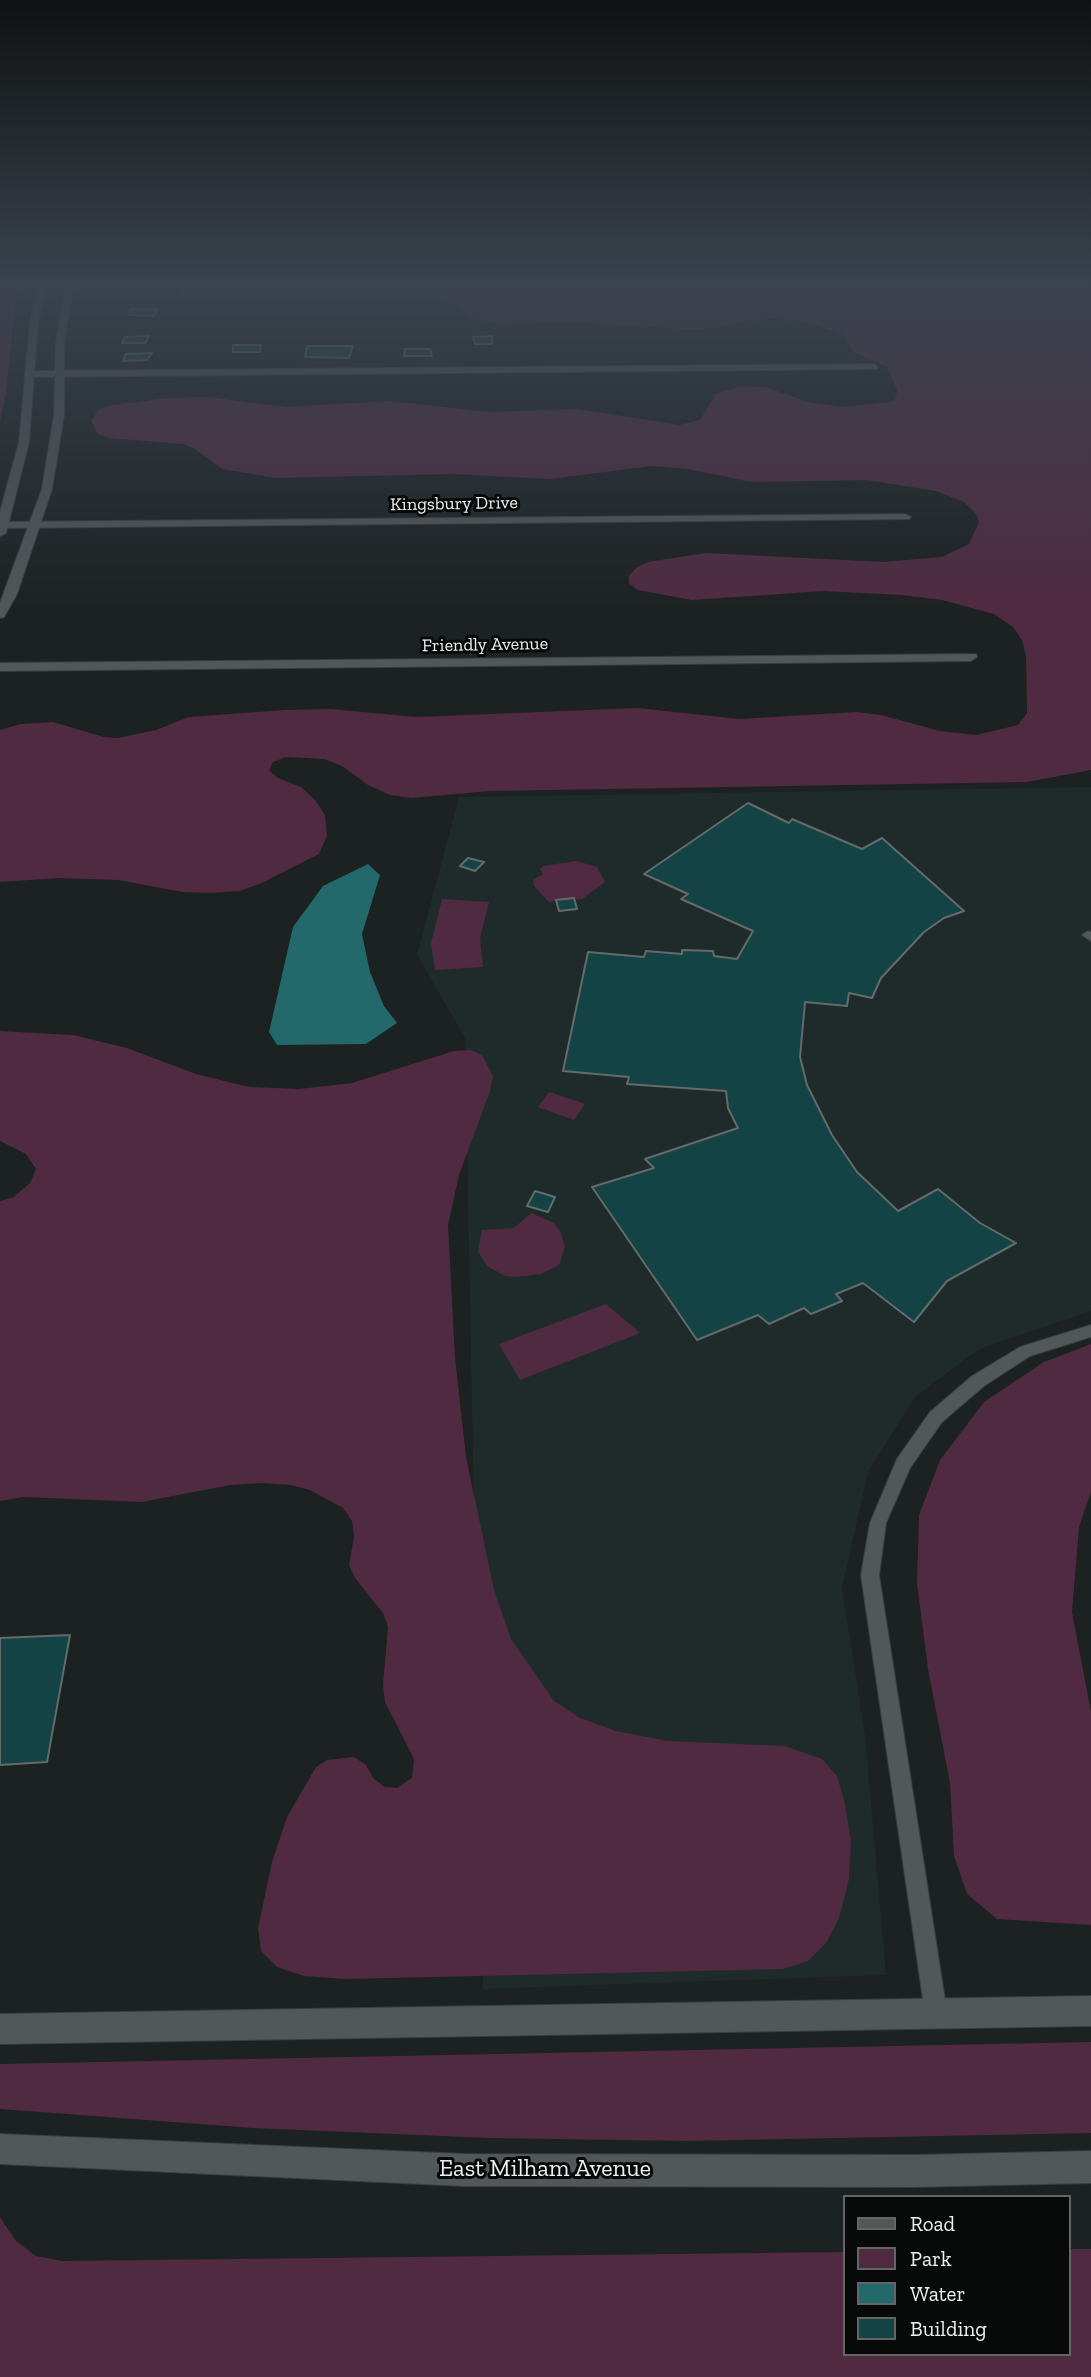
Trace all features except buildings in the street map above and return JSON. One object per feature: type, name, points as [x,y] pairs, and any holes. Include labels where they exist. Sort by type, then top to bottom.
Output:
[{"type":"street","points":[[2,529],[24,442],[28,399]]},
{"type":"street","points":[[0,614],[11,594],[36,525],[54,452],[60,399]]},
{"type":"street","name":"Kingsbury Drive","points":[[2,529],[36,525],[905,517]]},
{"type":"street","name":"Friendly Avenue","points":[[0,667],[971,657]]},
{"type":"street","points":[[0,2029],[1091,2011]]},
{"type":"street","name":"East Milham Avenue","points":[[0,2149],[464,2170],[915,2171],[1091,2167]]},
{"type":"lane","points":[[936,2013],[870,1575],[878,1523],[903,1464],[936,1417],[978,1381],[1025,1351],[1091,1331]]},
{"type":"shaded area","points":[[1091,787],[1091,1311],[979,1349],[915,1397],[868,1472],[842,1588],[865,1735],[886,1975],[483,1989],[465,1038],[417,955],[459,797]]},
{"type":"green space","points":[[0,399],[5,399],[0,422]]},
{"type":"green space","points":[[161,399],[223,399],[286,407],[389,401],[487,412],[577,409],[679,425],[700,420],[713,399],[799,399],[844,407],[891,402],[895,399],[1091,399],[1091,770],[1027,782],[490,791],[412,798],[390,795],[368,785],[342,766],[324,759],[286,757],[273,762],[269,770],[278,778],[301,787],[315,800],[325,815],[327,836],[319,854],[260,884],[239,891],[210,893],[183,892],[118,880],[59,878],[0,882],[0,730],[21,724],[53,722],[104,737],[118,738],[156,730],[189,717],[285,710],[331,709],[416,717],[638,708],[739,719],[856,712],[881,715],[940,731],[976,735],[1018,725],[1027,713],[1026,656],[1022,640],[1013,627],[994,614],[942,600],[823,591],[692,600],[638,590],[629,583],[629,576],[637,567],[648,562],[706,553],[884,562],[942,557],[969,544],[979,522],[976,514],[964,502],[936,491],[867,480],[752,482],[688,469],[651,466],[550,479],[453,474],[276,478],[222,469],[195,449],[183,444],[109,438],[98,434],[91,421],[99,409]]},
{"type":"green space","points":[[576,861],[597,867],[605,882],[582,899],[549,902],[534,886],[533,880],[543,874],[540,869],[543,866]]},
{"type":"green space","points":[[442,899],[489,902],[480,938],[483,967],[435,970],[431,943]]},
{"type":"green space","points":[[0,1031],[73,1035],[127,1048],[196,1074],[249,1087],[299,1089],[352,1083],[454,1051],[471,1050],[482,1055],[493,1076],[490,1091],[459,1175],[448,1225],[455,1357],[466,1457],[494,1590],[511,1639],[554,1701],[580,1718],[616,1731],[667,1741],[785,1746],[822,1759],[837,1776],[845,1804],[851,1840],[849,1879],[839,1918],[826,1943],[808,1961],[783,1969],[346,1979],[304,1976],[277,1967],[261,1951],[258,1928],[272,1862],[287,1817],[316,1767],[327,1760],[354,1757],[366,1765],[374,1779],[385,1787],[397,1788],[412,1778],[414,1759],[385,1702],[383,1685],[388,1627],[383,1613],[355,1578],[349,1565],[354,1537],[352,1521],[343,1508],[310,1490],[291,1485],[261,1483],[230,1485],[142,1502],[24,1497],[0,1501],[0,1201],[14,1197],[30,1183],[36,1169],[26,1154],[0,1141]]},
{"type":"green space","points":[[549,1092],[585,1104],[574,1120],[538,1107]]},
{"type":"green space","points":[[531,1213],[554,1223],[560,1231],[565,1247],[559,1265],[541,1274],[515,1277],[505,1276],[487,1266],[478,1251],[482,1230],[514,1228]]},
{"type":"green space","points":[[606,1304],[640,1333],[520,1380],[499,1344]]},
{"type":"green space","points":[[1091,1344],[1091,1492],[1079,1527],[1072,1612],[1091,1712],[1091,1925],[997,1919],[967,1894],[954,1856],[950,1783],[928,1669],[917,1583],[919,1515],[940,1460],[984,1402],[1044,1362]]},
{"type":"green space","points":[[1091,2042],[1091,2133],[687,2141],[489,2138],[253,2128],[0,2109],[0,2064]]},
{"type":"green space","points":[[0,2217],[15,2240],[36,2256],[62,2261],[842,2252],[842,2356],[1070,2356],[1070,2249],[1091,2249],[1091,2377],[0,2377]]},
{"type":"water","points":[[368,864],[380,875],[362,934],[370,972],[384,1006],[397,1023],[366,1044],[277,1045],[269,1032],[293,927],[323,886]]}]
